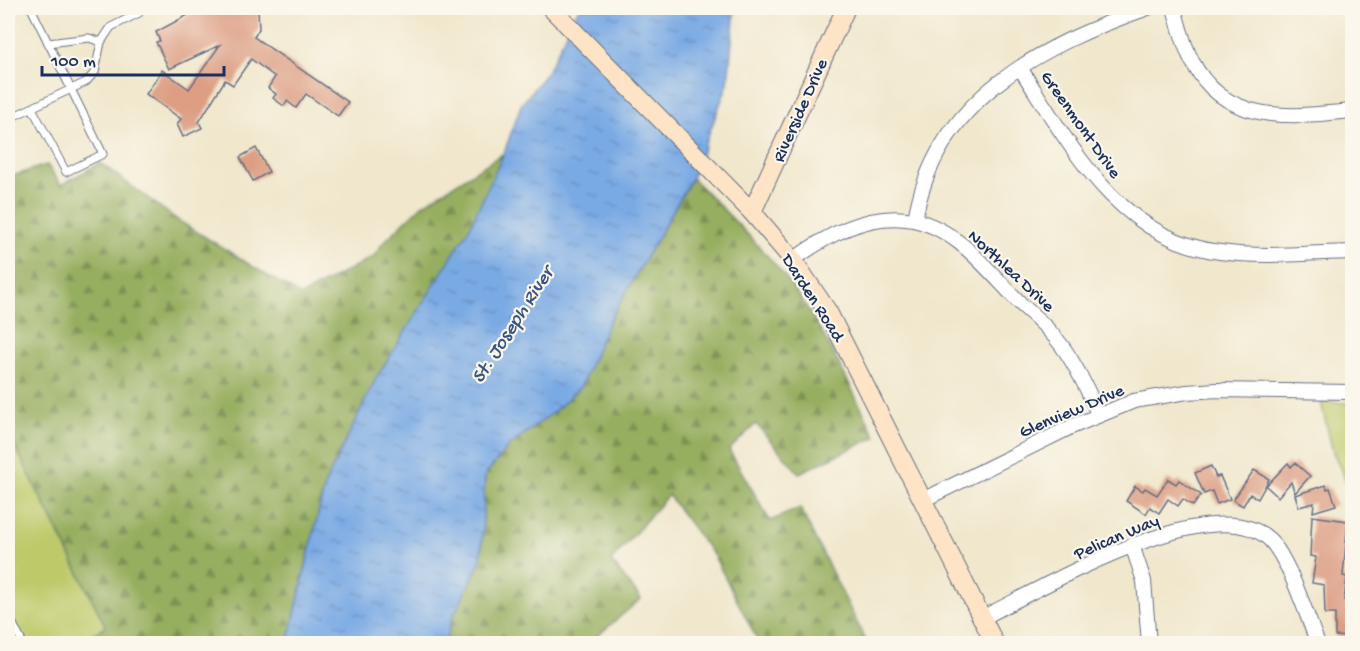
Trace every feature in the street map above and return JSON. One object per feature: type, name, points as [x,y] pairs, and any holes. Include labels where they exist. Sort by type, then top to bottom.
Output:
[{"type":"street","name":"Darden Road","points":[[551,8],[720,178],[793,260],[828,312],[995,644]]},
{"type":"street","name":"Riverside Drive","points":[[752,212],[846,8]]},
{"type":"street","points":[[915,220],[923,180],[947,134],[982,95],[1020,68],[1095,29],[1148,8]]},
{"type":"street","points":[[1174,8],[1192,62],[1210,86],[1226,99],[1252,111],[1278,116],[1353,111]]},
{"type":"street","name":"Greenmont Drive","points":[[1020,68],[1090,174],[1127,212],[1155,230],[1183,242],[1219,252],[1251,255],[1353,252]]},
{"type":"street","name":"Northlea Drive","points":[[793,260],[816,245],[857,226],[885,219],[915,220],[931,226],[963,245],[1043,323],[1076,367],[1098,414]]},
{"type":"street","name":"Glenview Drive","points":[[923,500],[1098,414],[1134,401],[1186,392],[1353,392]]},
{"type":"street","name":"Pelican Way","points":[[982,618],[1132,545],[1170,532],[1218,525],[1252,530],[1270,540],[1285,564],[1318,644]]},
{"type":"street","points":[[1132,545],[1144,581],[1149,644]]},
{"type":"lane","points":[[31,8],[103,154],[66,172],[32,108]]},
{"type":"lane","points":[[8,119],[86,82],[95,72],[101,42],[111,27],[139,13]]},
{"type":"lane","points":[[48,43],[89,38],[101,42]]},
{"type":"lane","points":[[8,614],[23,644]]},
{"type":"green space","points":[[504,153],[469,229],[325,484],[288,643],[75,643],[106,627],[8,432],[8,177],[47,165],[61,185],[100,163],[179,221],[301,296],[374,256],[383,243],[422,205]]},
{"type":"green space","points":[[692,178],[761,249],[797,293],[833,353],[876,437],[799,473],[756,424],[729,450],[770,521],[800,508],[867,643],[759,643],[714,556],[668,495],[611,561],[641,599],[589,643],[445,644],[451,621],[481,560],[485,475],[510,445],[555,411],[581,386],[608,323]]},
{"type":"green space","points":[[1321,402],[1352,403],[1352,494],[1333,452]]},
{"type":"green space","points":[[8,432],[106,627],[75,643],[8,643]]},
{"type":"water","name":"St. Joseph River","points":[[579,8],[735,8],[728,83],[692,178],[608,323],[581,386],[555,411],[510,445],[485,475],[481,560],[451,621],[445,643],[288,644],[325,484],[375,380],[469,229],[504,153],[521,105],[547,72]]},
{"type":"building","points":[[201,8],[258,8],[259,29],[254,37],[348,102],[338,116],[306,94],[296,108],[287,101],[284,106],[273,98],[276,94],[268,88],[275,77],[251,59],[233,85],[225,80],[199,122],[202,128],[183,137],[177,124],[181,119],[146,94],[162,70],[189,89],[220,45],[169,69],[156,42],[160,41],[156,32]]},
{"type":"building","points":[[256,148],[269,172],[253,181],[240,157]]},
{"type":"building","points":[[1288,463],[1291,467],[1295,463],[1310,476],[1295,493],[1291,482],[1278,497],[1266,486]]},
{"type":"building","points":[[1211,466],[1216,477],[1220,476],[1230,499],[1217,504],[1212,491],[1204,494],[1195,473]]},
{"type":"building","points":[[1254,470],[1269,479],[1258,499],[1250,494],[1243,506],[1233,500]]},
{"type":"building","points":[[1168,479],[1176,484],[1179,480],[1201,495],[1193,506],[1183,499],[1178,506],[1168,499],[1159,513],[1150,507],[1146,514],[1126,501],[1135,486],[1143,491],[1145,488],[1157,495]]},
{"type":"building","points":[[1326,485],[1327,489],[1330,488],[1336,505],[1313,512],[1314,503],[1299,507],[1295,495]]},
{"type":"building","points":[[1312,516],[1348,521],[1343,576],[1347,577],[1344,600],[1350,600],[1350,604],[1353,604],[1353,637],[1335,636],[1335,614],[1325,614],[1324,585],[1312,583],[1316,557],[1310,556]]}]
